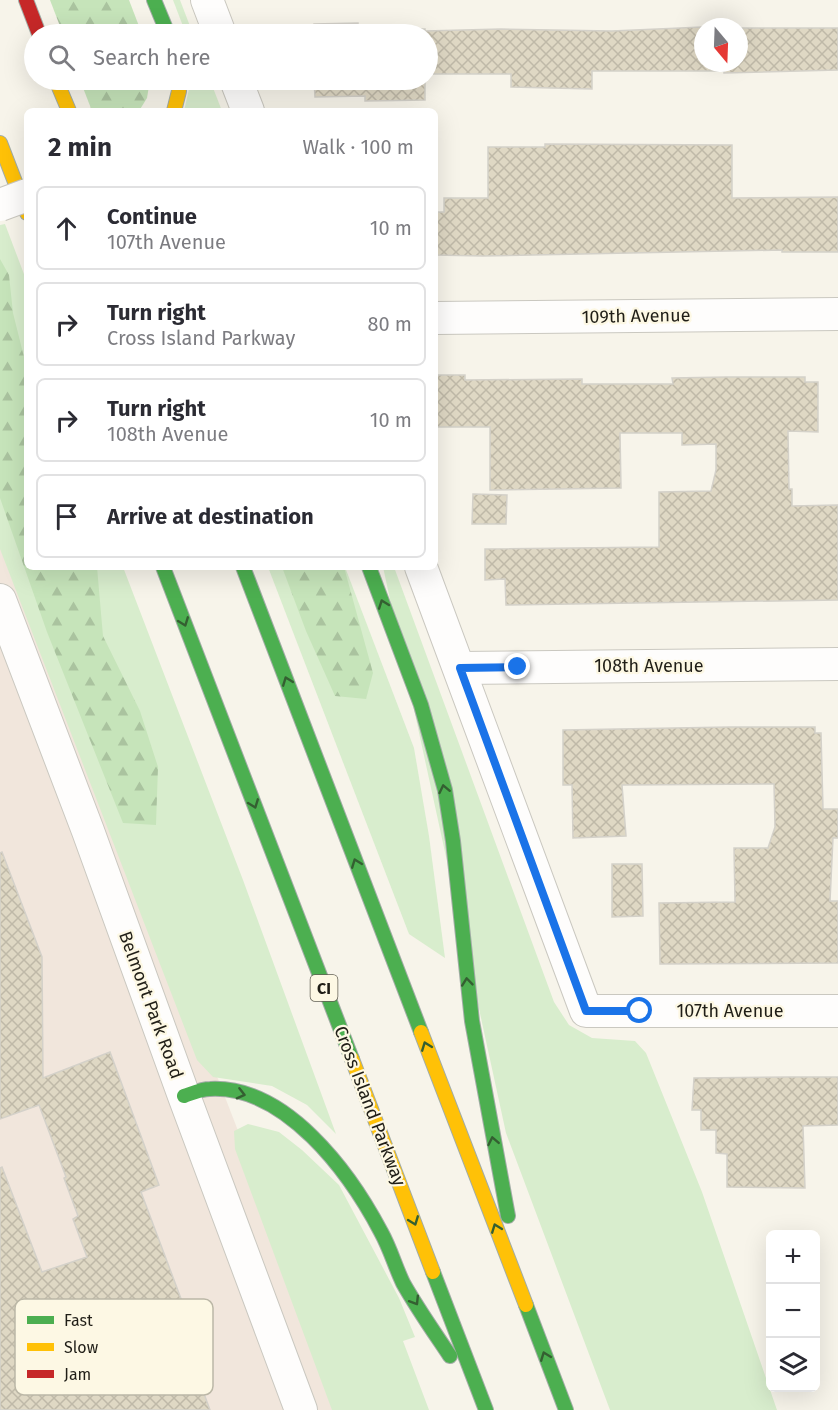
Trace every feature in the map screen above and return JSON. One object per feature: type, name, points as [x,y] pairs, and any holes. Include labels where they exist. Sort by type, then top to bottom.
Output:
[{"type":"highway","points":[[26,0],[35,24]]},
{"type":"highway","points":[[154,0],[164,24]]},
{"type":"highway","points":[[60,90],[68,108]]},
{"type":"highway","points":[[175,108],[179,90]]},
{"type":"highway","points":[[0,143],[24,205]]},
{"type":"highway","name":"Cross Island Parkway","points":[[164,570],[485,1410]]},
{"type":"highway","points":[[244,570],[566,1410]]},
{"type":"highway","points":[[370,570],[421,704],[445,792],[454,848],[475,1041],[524,1302]]},
{"type":"highway","points":[[184,1096],[213,1088],[256,1098],[294,1120],[329,1154],[380,1228],[403,1282],[485,1410]]},
{"type":"street","points":[[207,0],[216,24]]},
{"type":"street","points":[[240,90],[247,108]]},
{"type":"street","points":[[0,205],[24,196]]},
{"type":"street","name":"109th Avenue","points":[[438,318],[838,314]]},
{"type":"street","points":[[423,570],[460,668]]},
{"type":"street","name":"Belmont Park Road","points":[[0,600],[88,831],[301,1410]]},
{"type":"street","name":"108th Avenue","points":[[460,668],[838,664]]},
{"type":"street","name":"107th Avenue","points":[[460,668],[586,1011],[838,1011]]},
{"type":"shaded area","points":[[0,515],[346,1410],[0,1410]]},
{"type":"green space","points":[[50,0],[129,0],[138,24],[59,24]]},
{"type":"green space","points":[[173,0],[180,0],[189,24],[182,24]]},
{"type":"green space","points":[[84,90],[148,90],[147,98],[141,108],[91,108]]},
{"type":"green space","points":[[189,90],[214,90],[221,108],[185,108]]},
{"type":"green space","points":[[5,224],[24,274],[24,570],[124,570],[243,880],[336,1134],[307,1105],[272,1086],[213,1077],[197,1060],[0,549],[0,225]]},
{"type":"green space","points":[[0,259],[9,275],[13,313],[24,357],[24,566],[0,498]]},
{"type":"green space","points":[[25,570],[97,570],[103,636],[140,711],[158,767],[156,825],[123,823],[47,632]]},
{"type":"green space","points":[[269,570],[346,570],[414,748],[429,836],[445,958],[409,934]]},
{"type":"green space","points":[[283,570],[345,570],[373,673],[366,699],[335,696],[306,631]]},
{"type":"green space","points":[[384,570],[395,570],[554,1002],[569,1025],[592,1038],[635,1041],[646,1053],[702,1192],[766,1378],[766,1392],[771,1392],[777,1410],[610,1410],[506,1133]]},
{"type":"green space","points":[[248,1124],[279,1132],[339,1185],[399,1298],[415,1337],[403,1341],[429,1410],[332,1410],[235,1149],[234,1131]]},
{"type":"building","points":[[694,27],[694,71],[592,71],[592,89],[511,87],[511,74],[438,74],[438,31],[612,31]]},
{"type":"building","points":[[748,28],[838,28],[838,70],[724,73],[748,72]]},
{"type":"building","points":[[315,90],[425,90],[425,100],[365,101],[365,96],[315,97]]},
{"type":"building","points":[[545,144],[732,145],[732,198],[838,197],[838,252],[782,252],[782,250],[438,255],[438,212],[444,212],[444,198],[488,198],[488,147],[545,147]]},
{"type":"building","points":[[438,375],[465,375],[465,380],[582,379],[582,384],[673,384],[672,378],[727,377],[805,377],[805,382],[818,382],[818,432],[788,431],[789,489],[792,489],[792,506],[838,505],[838,600],[506,605],[505,579],[485,580],[485,549],[659,547],[659,492],[711,491],[716,470],[716,444],[682,445],[682,433],[620,433],[621,488],[490,490],[490,427],[438,427]]},
{"type":"building","points":[[473,494],[507,495],[506,524],[472,524]]},
{"type":"building","points":[[815,727],[815,733],[821,733],[823,809],[838,809],[838,838],[833,838],[830,901],[838,901],[838,963],[660,964],[659,903],[735,902],[734,848],[768,848],[775,827],[774,784],[622,785],[626,836],[573,838],[572,785],[563,785],[563,730]]},
{"type":"building","points":[[2,852],[42,957],[43,1078],[110,1052],[159,1185],[141,1192],[181,1299],[15,1299],[15,1395],[204,1395],[210,1410],[0,1410],[0,1168],[2,1167],[42,1272],[87,1257],[73,1219],[78,1216],[64,1178],[66,1177],[39,1105],[0,1119],[0,853]]},
{"type":"building","points":[[612,864],[642,864],[643,916],[612,917]]},
{"type":"building","points":[[838,1077],[838,1125],[803,1126],[805,1188],[727,1187],[727,1154],[716,1153],[716,1130],[701,1130],[701,1110],[692,1110],[694,1078]]},
{"type":"traffic: fast","points":[[154,0],[164,24]]},
{"type":"traffic: fast","points":[[164,570],[352,1059]]},
{"type":"traffic: fast","points":[[244,570],[421,1032]]},
{"type":"traffic: fast","points":[[370,570],[421,705],[445,790],[453,841],[472,1021],[508,1216]]},
{"type":"traffic: fast","points":[[184,1096],[207,1089],[238,1092],[264,1101],[289,1117],[312,1137],[352,1184],[368,1209],[384,1238],[403,1283],[450,1356]]},
{"type":"traffic: fast","points":[[433,1272],[486,1410]]},
{"type":"traffic: fast","points":[[526,1305],[566,1410]]},
{"type":"traffic: slow","points":[[60,90],[68,108]]},
{"type":"traffic: slow","points":[[175,108],[179,90]]},
{"type":"traffic: slow","points":[[0,143],[24,205]]},
{"type":"traffic: slow","points":[[421,1032],[526,1305]]},
{"type":"traffic: slow","points":[[352,1059],[433,1272]]},
{"type":"traffic: jam","points":[[26,0],[35,24]]},
{"type":"route","points":[[518,667],[460,668],[586,1011],[640,1011]]}]
